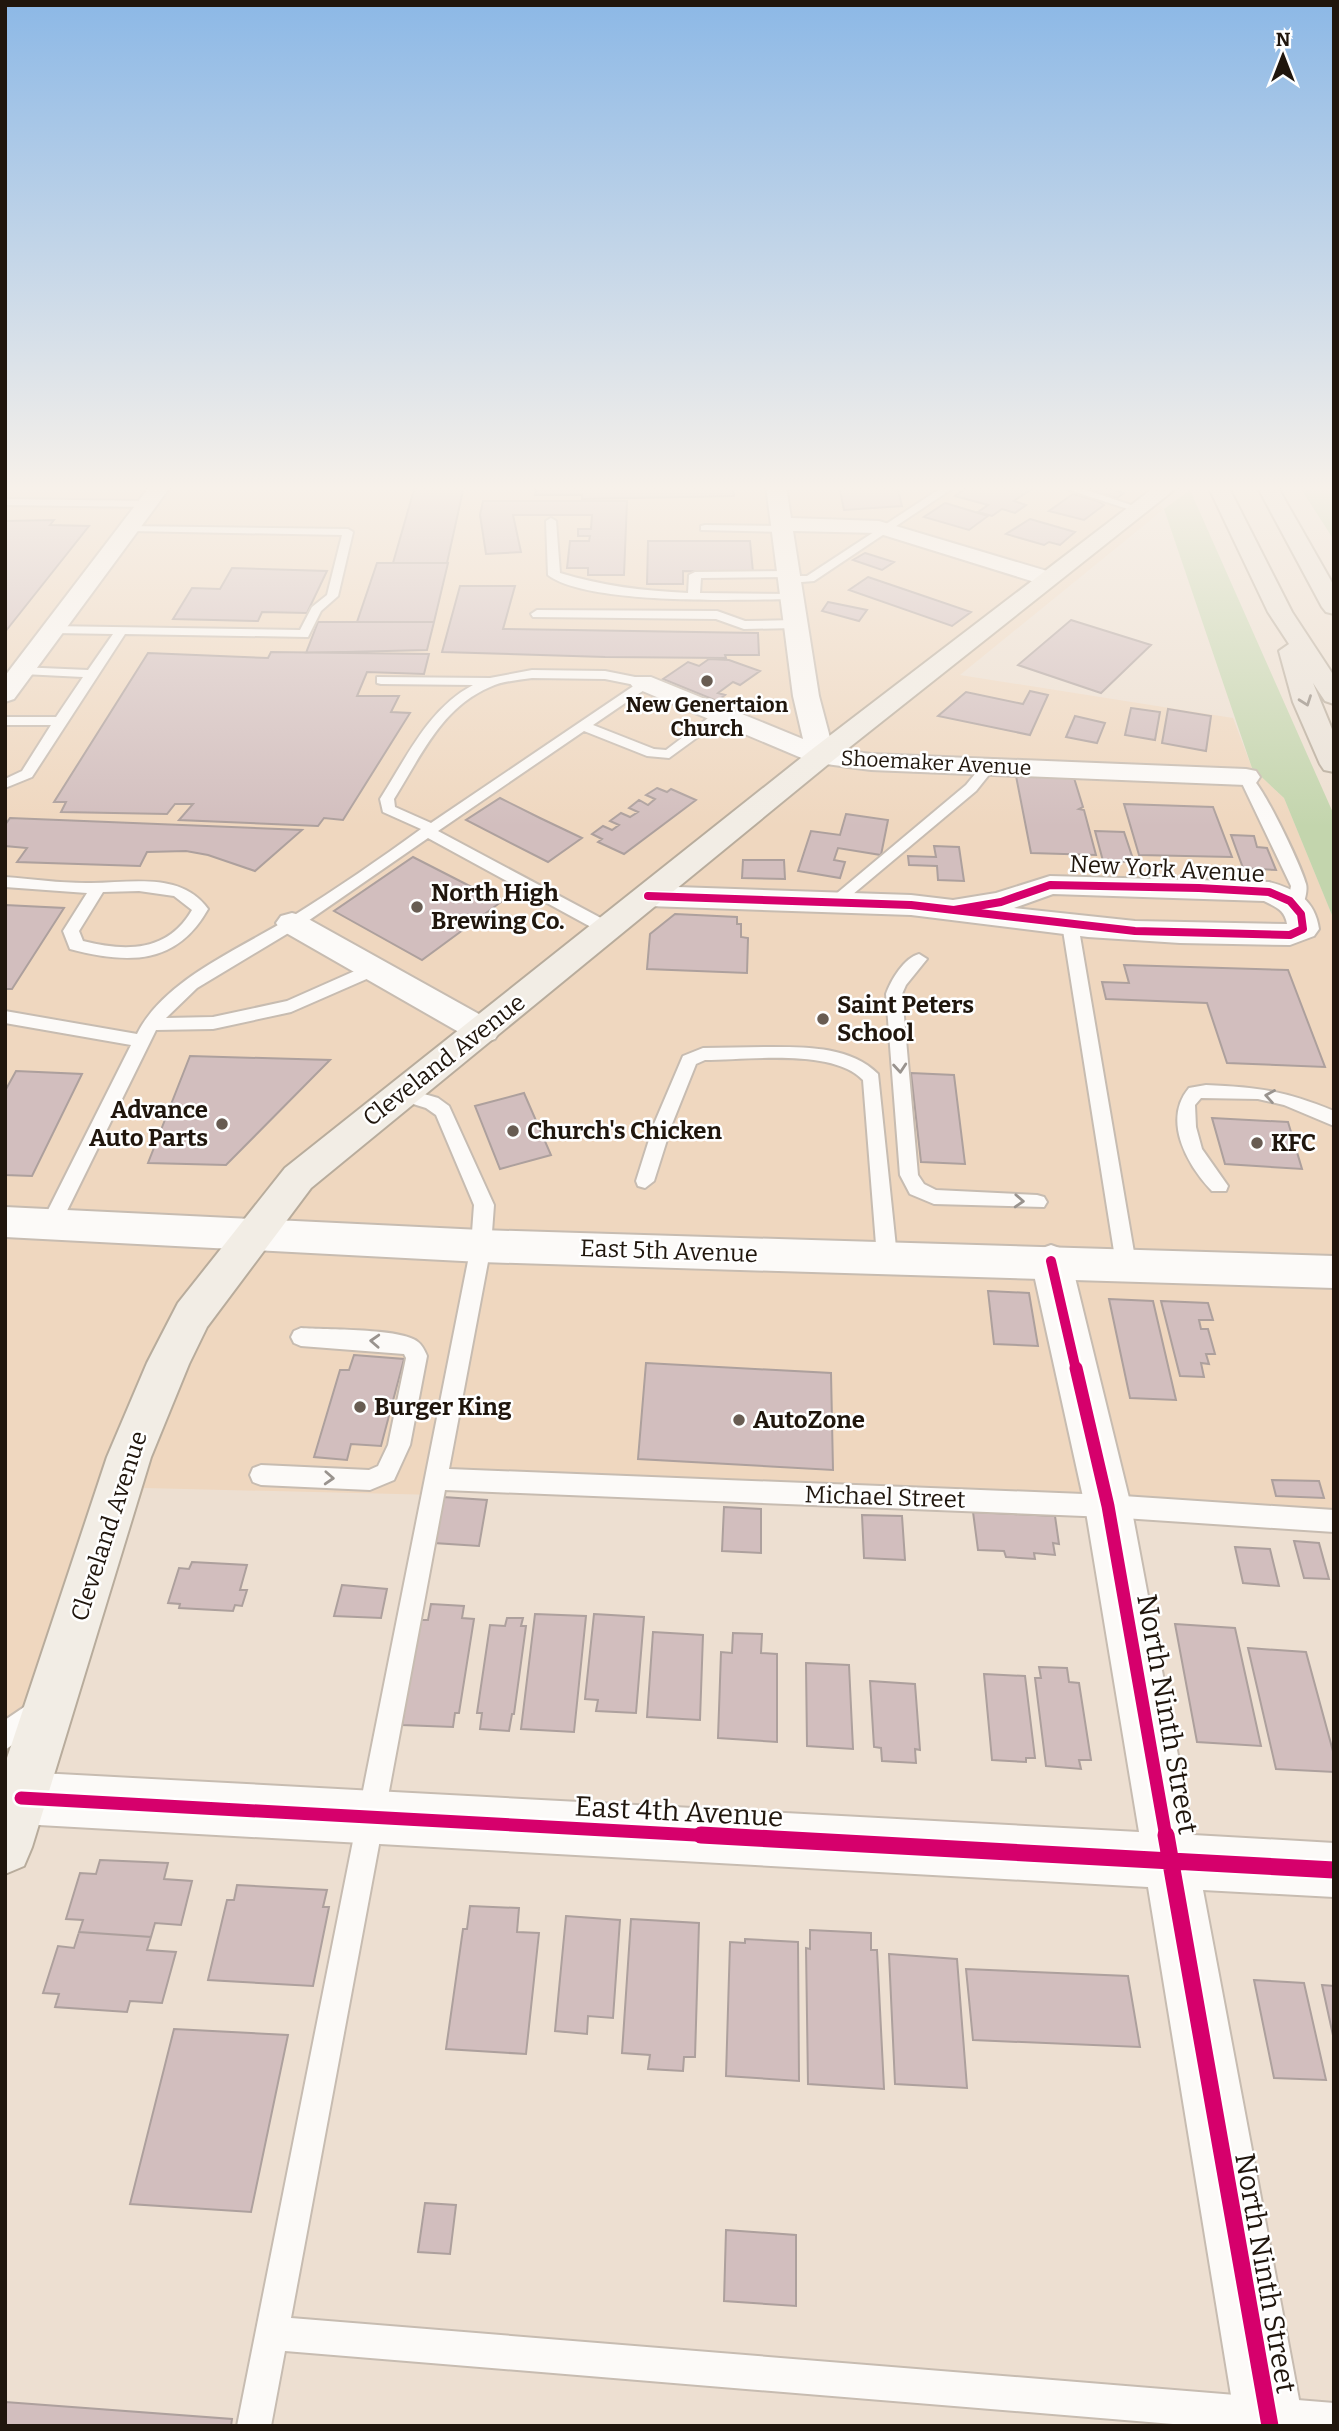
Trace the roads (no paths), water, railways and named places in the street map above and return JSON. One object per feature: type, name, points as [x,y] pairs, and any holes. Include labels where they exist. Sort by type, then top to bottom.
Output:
[{"type":"highway","points":[[1274,599],[1334,696]]},
{"type":"highway","points":[[1280,612],[1306,702],[1334,764]]},
{"type":"main road","name":"Cleveland Avenue","points":[[5,1847],[129,1457],[167,1363],[192,1315],[298,1178],[821,756],[1023,599]]},
{"type":"street","points":[[5,694],[76,599]]},
{"type":"street","points":[[792,599],[806,696],[821,756]]},
{"type":"street","name":"Shoemaker Avenue","points":[[644,682],[821,756],[871,762],[1246,777]]},
{"type":"street","name":"New York Avenue","points":[[649,896],[835,902],[954,910],[1116,930],[1290,935],[1303,929],[1301,914],[1290,901],[1269,892],[1051,885],[1001,901],[954,910]]},
{"type":"street","points":[[292,923],[483,1031]]},
{"type":"street","name":"East 5th Avenue","points":[[5,1222],[254,1232],[481,1246],[887,1256],[1334,1272]]},
{"type":"street","name":"North Ninth Street","points":[[1051,1261],[1108,1506],[1269,2420]]},
{"type":"street","name":"East 4th Avenue","points":[[21,1798],[1334,1870]]},
{"type":"lane","points":[[54,629],[304,634],[316,609],[328,599]]},
{"type":"lane","points":[[537,614],[717,615],[744,625],[796,624]]},
{"type":"lane","points":[[5,784],[27,774],[122,630]]},
{"type":"lane","points":[[23,670],[92,674]]},
{"type":"lane","points":[[381,680],[490,681],[544,674],[605,675],[644,682]]},
{"type":"lane","points":[[490,681],[455,700],[438,718],[387,799],[388,809],[608,929]]},
{"type":"lane","points":[[51,1224],[150,1024],[191,984],[292,923],[644,682]]},
{"type":"lane","points":[[583,726],[652,753],[669,754],[721,715]]},
{"type":"lane","points":[[5,721],[60,721]]},
{"type":"lane","points":[[835,902],[971,788],[989,766]]},
{"type":"lane","points":[[1246,777],[1299,886],[1295,908]]},
{"type":"lane","points":[[5,882],[98,888],[143,886],[176,891],[191,897],[200,909],[185,935],[156,950],[127,955],[97,951],[76,945],[71,932],[98,888]]},
{"type":"lane","points":[[1070,924],[1126,1264]]},
{"type":"lane","points":[[919,959],[898,983],[894,994],[909,1175],[917,1189],[934,1197],[1037,1202]]},
{"type":"lane","points":[[150,1024],[213,1023],[291,1006],[372,970]]},
{"type":"lane","points":[[5,1017],[142,1041]]},
{"type":"lane","points":[[645,1181],[663,1124],[689,1060],[703,1055],[817,1055],[845,1060],[861,1065],[872,1078],[887,1256]]},
{"type":"lane","points":[[254,2426],[481,1246],[484,1205],[443,1111],[432,1103],[400,1093]]},
{"type":"lane","points":[[1219,1186],[1200,1167],[1186,1127],[1186,1104],[1195,1093],[1258,1093],[1289,1099],[1334,1119]]},
{"type":"lane","points":[[261,1475],[370,1480],[386,1473],[399,1446],[417,1356],[411,1348],[400,1343],[301,1337]]},
{"type":"lane","name":"Michael Street","points":[[436,1479],[1108,1506],[1334,1521]]},
{"type":"lane","points":[[5,1737],[55,1695]]},
{"type":"lane","points":[[271,2333],[1269,2420],[1334,2420]]},
{"type":"place","name":"New Genertaion Church","points":[[707,681]]},
{"type":"place","name":"North High Brewing Co.","points":[[417,907]]},
{"type":"place","name":"Saint Peters School","points":[[823,1019]]},
{"type":"place","name":"Advance Auto Parts","points":[[222,1124]]},
{"type":"place","name":"Church's Chicken","points":[[513,1131]]},
{"type":"place","name":"KFC","points":[[1257,1143]]},
{"type":"place","name":"Burger King","points":[[360,1407]]},
{"type":"place","name":"AutoZone","points":[[739,1420]]}]
